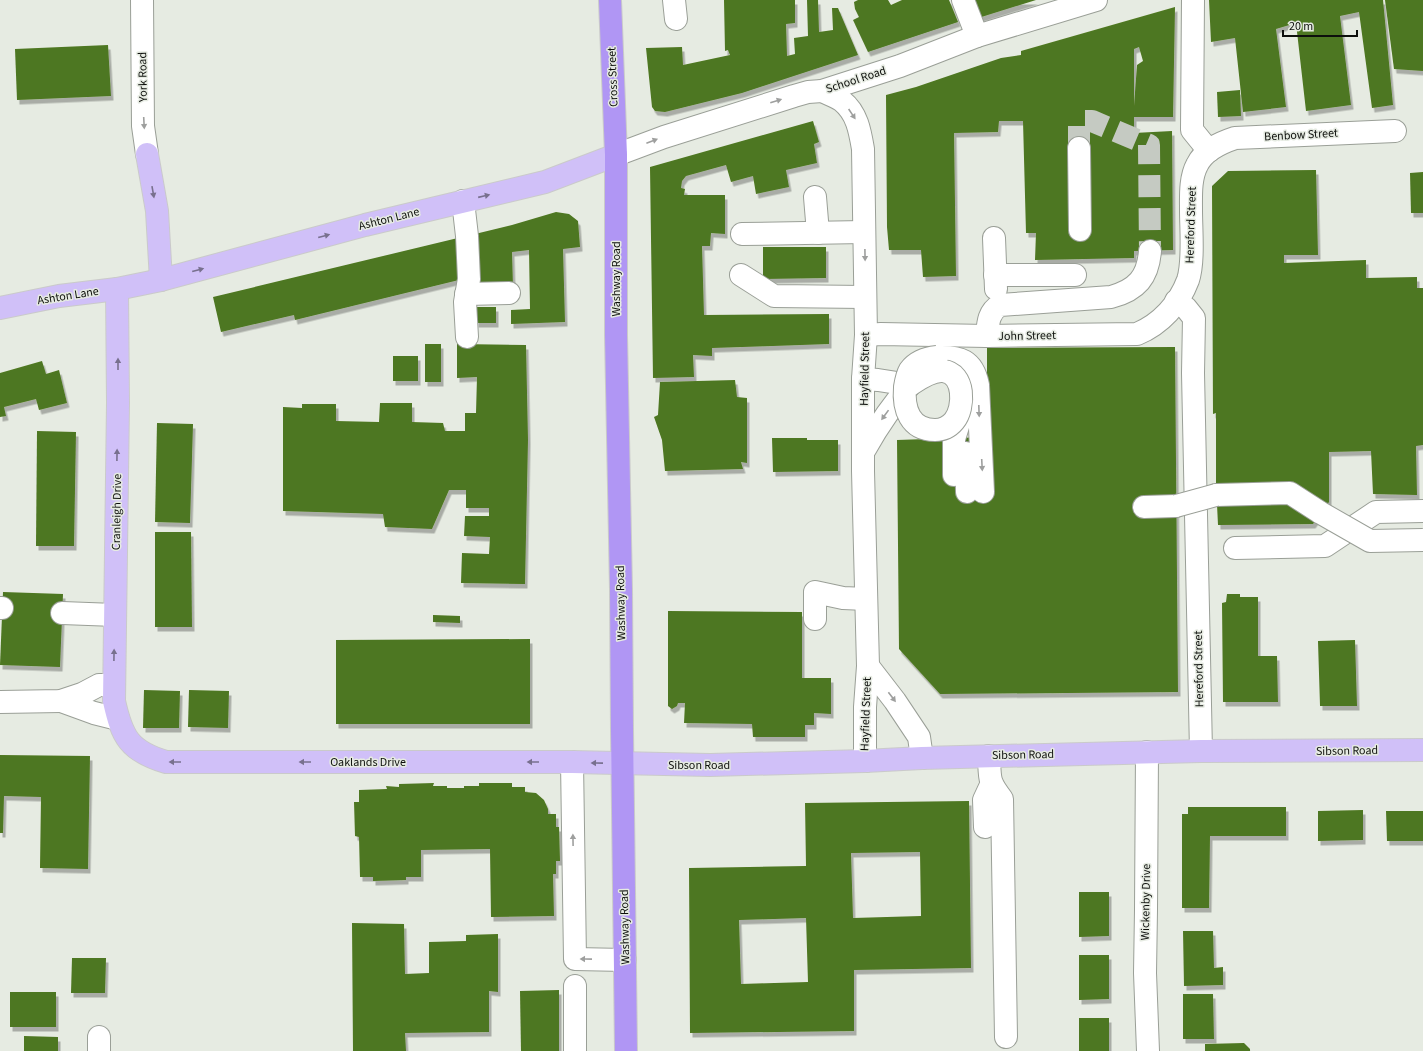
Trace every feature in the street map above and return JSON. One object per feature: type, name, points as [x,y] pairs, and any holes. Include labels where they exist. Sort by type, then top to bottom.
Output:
[{"type":"highway","name":"Cross Street","points":[[610,0],[616,155]]},
{"type":"highway","name":"Washway Road","points":[[616,155],[616,335],[622,602],[626,1051]]},
{"type":"main road","points":[[147,154],[157,211],[161,280]]},
{"type":"main road","name":"Ashton Lane","points":[[0,308],[59,296],[117,289],[161,280],[292,244],[545,182],[616,155]]},
{"type":"main road","name":"Cranleigh Drive","points":[[117,289],[118,403],[113,685],[114,701],[121,727]]},
{"type":"main road","name":"Oaklands Drive","points":[[121,727],[140,751],[151,758],[166,762],[572,762],[623,764]]},
{"type":"main road","name":"Sibson Road","points":[[623,764],[710,765],[1201,751],[1423,750]]},
{"type":"street","name":"York Road","points":[[142,0],[143,126],[147,154]]},
{"type":"street","points":[[963,0],[977,36]]},
{"type":"street","name":"School Road","points":[[616,155],[664,137],[794,96],[808,92],[822,91],[900,66],[977,36],[1096,0]]},
{"type":"street","points":[[1193,0],[1192,130],[1209,150]]},
{"type":"street","name":"Hayfield Street","points":[[822,91],[842,100],[854,114],[860,128],[863,149],[866,335],[863,379],[863,471],[868,666],[864,707],[865,761]]},
{"type":"street","name":"Benbow Street","points":[[1209,150],[1236,138],[1395,131]]},
{"type":"street","points":[[1079,148],[1080,230]]},
{"type":"street","name":"Hereford Street","points":[[1201,751],[1193,366],[1194,318],[1186,308],[1176,301],[1188,279],[1191,256],[1191,189],[1196,166],[1209,150]]},
{"type":"street","points":[[815,197],[818,233]]},
{"type":"street","points":[[463,201],[467,236],[468,272],[465,302],[467,337]]},
{"type":"street","points":[[742,234],[864,232]]},
{"type":"street","points":[[994,238],[995,286],[1000,305]]},
{"type":"street","points":[[987,336],[991,314],[1000,305],[1111,298],[1123,294],[1135,286],[1144,275],[1149,263],[1150,251]]},
{"type":"street","points":[[741,275],[774,296],[865,297]]},
{"type":"street","points":[[995,275],[1075,276]]},
{"type":"street","points":[[466,294],[509,293]]},
{"type":"street","name":"John Street","points":[[866,335],[987,336],[1137,334],[1163,318],[1176,301]]},
{"type":"street","points":[[864,450],[881,421],[894,403],[910,385],[932,372],[943,371],[951,374],[957,380],[960,388],[961,401],[955,420],[948,426],[939,430],[928,430],[917,425],[909,416],[905,406],[906,378],[910,370],[918,362],[927,358],[950,356],[960,358],[970,365],[976,376],[978,385],[967,438]]},
{"type":"street","points":[[937,357],[948,361],[961,376],[964,385],[968,492]]},
{"type":"street","points":[[863,379],[910,385]]},
{"type":"street","points":[[1144,507],[1176,506],[1216,495],[1290,493],[1321,513],[1370,541],[1423,540]]},
{"type":"street","points":[[1235,548],[1325,546],[1376,512],[1423,511]]},
{"type":"street","points":[[815,620],[814,592],[843,598],[866,599]]},
{"type":"street","points":[[62,613],[115,615]]},
{"type":"street","name":"Hayfield Street","points":[[868,666],[895,701],[919,737],[922,758]]},
{"type":"street","points":[[0,702],[61,701],[82,694],[99,685],[113,685]]},
{"type":"street","points":[[61,701],[94,713],[121,727]]},
{"type":"street","name":"Wickenby Drive","points":[[1147,752],[1144,973],[1148,1051]]},
{"type":"street","points":[[989,756],[991,785],[1002,799],[1006,1036]]},
{"type":"street","points":[[572,762],[575,959],[625,960]]},
{"type":"street","points":[[985,827],[984,800],[991,785]]},
{"type":"street","points":[[575,1051],[576,986]]},
{"type":"building","points":[[724,0],[795,0],[795,23],[786,24],[787,56],[795,54],[794,38],[808,36],[807,0],[818,0],[819,32],[833,30],[832,8],[838,8],[858,55],[742,93],[665,112],[655,111],[652,107],[646,48],[682,47],[683,65],[730,55],[728,50],[725,51]]},
{"type":"building","points":[[858,0],[888,0],[891,5],[902,0],[949,0],[958,22],[868,52],[853,20],[859,17],[855,9],[854,2]]},
{"type":"building","points":[[967,0],[1036,0],[975,19]]},
{"type":"building","points":[[1209,0],[1383,0],[1393,105],[1372,108],[1359,12],[1340,16],[1351,105],[1306,111],[1296,23],[1276,29],[1286,107],[1243,112],[1235,38],[1211,42]]},
{"type":"building","points":[[1385,0],[1423,0],[1423,71],[1394,69]]},
{"type":"building","points":[[1175,7],[1173,117],[1134,117],[1134,133],[1172,131],[1173,250],[1134,251],[1134,258],[1035,260],[1036,233],[1026,233],[1023,121],[999,121],[998,132],[954,133],[956,276],[923,277],[921,250],[889,250],[887,227],[886,95],[916,87],[1001,58],[1021,55],[1021,51]],"holes":[[[1139,47],[1143,61],[1137,65],[1134,106],[1134,49]]]},
{"type":"building","points":[[108,45],[111,96],[17,100],[15,49]]},
{"type":"building","points":[[1240,90],[1241,116],[1218,117],[1217,92]]},
{"type":"building","points":[[813,121],[819,142],[814,144],[817,163],[786,170],[789,187],[756,194],[753,176],[731,182],[726,165],[686,176],[682,181],[681,188],[685,189],[684,195],[725,195],[725,234],[711,233],[710,246],[702,246],[704,315],[829,314],[829,344],[712,348],[712,356],[693,355],[694,377],[653,378],[650,167]]},
{"type":"building","points":[[1316,170],[1318,255],[1284,255],[1284,263],[1366,260],[1366,278],[1417,277],[1417,288],[1423,288],[1423,445],[1416,446],[1417,495],[1373,494],[1371,451],[1329,452],[1329,502],[1313,524],[1218,525],[1216,484],[1216,413],[1213,414],[1212,186],[1228,171]]},
{"type":"building","points":[[1423,172],[1423,213],[1411,213],[1410,173]]},
{"type":"building","points":[[556,212],[569,214],[578,221],[580,247],[563,249],[565,322],[511,324],[511,310],[530,309],[529,250],[512,252],[513,287],[476,289],[475,234]]},
{"type":"building","points":[[462,237],[463,279],[295,320],[294,315],[221,332],[213,297]]},
{"type":"building","points":[[763,247],[826,247],[826,278],[763,279]]},
{"type":"building","points":[[476,307],[496,307],[496,323],[476,323]]},
{"type":"building","points":[[425,344],[441,344],[441,382],[425,382]]},
{"type":"building","points":[[457,344],[526,345],[528,440],[525,584],[461,583],[462,553],[489,554],[490,537],[464,536],[465,516],[489,516],[489,508],[466,508],[466,490],[449,490],[432,529],[385,527],[383,514],[283,511],[283,407],[302,408],[302,404],[336,404],[336,421],[379,422],[380,403],[412,403],[412,422],[443,423],[445,431],[465,431],[465,413],[476,413],[477,377],[457,378]]},
{"type":"building","points":[[1175,347],[1178,692],[940,694],[899,649],[897,440],[987,437],[987,348]]},
{"type":"building","points":[[393,356],[418,356],[418,381],[393,381]]},
{"type":"building","points":[[42,361],[46,374],[59,370],[67,403],[39,410],[36,399],[4,407],[6,416],[0,417],[0,373]]},
{"type":"building","points":[[735,380],[737,397],[747,398],[747,463],[741,462],[743,469],[665,471],[662,440],[654,417],[658,415],[660,382]]},
{"type":"building","points":[[157,423],[193,424],[190,523],[155,522]]},
{"type":"building","points":[[37,431],[76,432],[74,546],[36,546]]},
{"type":"building","points":[[772,438],[838,440],[838,471],[773,472]]},
{"type":"building","points":[[155,532],[191,532],[192,627],[155,627]]},
{"type":"building","points":[[3,592],[63,594],[60,667],[0,665]]},
{"type":"building","points":[[1227,594],[1240,594],[1240,597],[1258,597],[1258,656],[1277,656],[1278,702],[1223,702],[1222,603],[1226,602]]},
{"type":"building","points":[[668,611],[802,612],[802,678],[831,678],[831,714],[814,713],[814,725],[805,725],[805,737],[753,737],[752,724],[684,723],[685,703],[678,703],[677,706],[672,709],[668,706]]},
{"type":"building","points":[[433,615],[460,616],[460,623],[433,622]]},
{"type":"building","points":[[530,639],[530,724],[336,724],[336,640]]},
{"type":"building","points":[[1355,640],[1357,706],[1320,706],[1318,641]]},
{"type":"building","points":[[144,690],[180,691],[179,728],[143,728]]},
{"type":"building","points":[[189,690],[229,691],[228,728],[188,727]]},
{"type":"building","points":[[0,755],[90,756],[88,869],[40,868],[41,797],[4,796],[3,833],[0,833]]},
{"type":"building","points":[[434,783],[433,786],[464,788],[464,786],[479,786],[479,783],[512,783],[512,787],[525,787],[525,792],[536,793],[544,800],[548,809],[548,814],[556,814],[556,827],[559,827],[560,861],[556,861],[556,874],[553,874],[554,916],[491,917],[490,849],[421,850],[421,877],[406,877],[406,880],[373,881],[373,877],[360,877],[359,837],[355,836],[354,802],[359,802],[359,790],[387,789],[386,786],[399,787],[399,784]]},
{"type":"building","points":[[969,801],[971,968],[854,970],[854,1031],[690,1033],[689,868],[806,866],[805,803]],"holes":[[[920,852],[921,916],[853,918],[851,853]],[[806,918],[808,982],[741,984],[739,920]]]},
{"type":"building","points":[[1188,807],[1286,807],[1286,836],[1210,836],[1209,908],[1182,908],[1182,814],[1188,814]]},
{"type":"building","points":[[1363,810],[1363,840],[1318,841],[1318,811]]},
{"type":"building","points":[[1386,811],[1423,811],[1423,841],[1387,841]]},
{"type":"building","points":[[1079,892],[1109,892],[1109,936],[1079,937]]},
{"type":"building","points":[[352,923],[404,924],[405,974],[429,973],[429,942],[466,941],[466,935],[498,934],[498,992],[489,991],[489,1032],[405,1033],[406,1051],[353,1051]]},
{"type":"building","points":[[1183,931],[1213,931],[1214,968],[1223,967],[1223,985],[1184,986]]},
{"type":"building","points":[[1079,955],[1109,955],[1109,999],[1079,1000]]},
{"type":"building","points":[[72,958],[106,958],[105,993],[71,993]]},
{"type":"building","points":[[559,990],[559,1051],[521,1051],[520,991]]},
{"type":"building","points":[[10,992],[56,992],[56,1027],[10,1027]]},
{"type":"building","points":[[1183,994],[1213,994],[1214,1039],[1183,1039]]},
{"type":"building","points":[[1079,1018],[1109,1018],[1109,1051],[1079,1051]]},
{"type":"building","points":[[24,1036],[58,1037],[58,1051],[24,1051]]},
{"type":"building","points":[[1244,1043],[1250,1051],[1205,1051],[1205,1044]]},
{"type":"tunnel","points":[[1079,148],[1079,121],[1092,121],[1149,145],[1150,251]]}]
